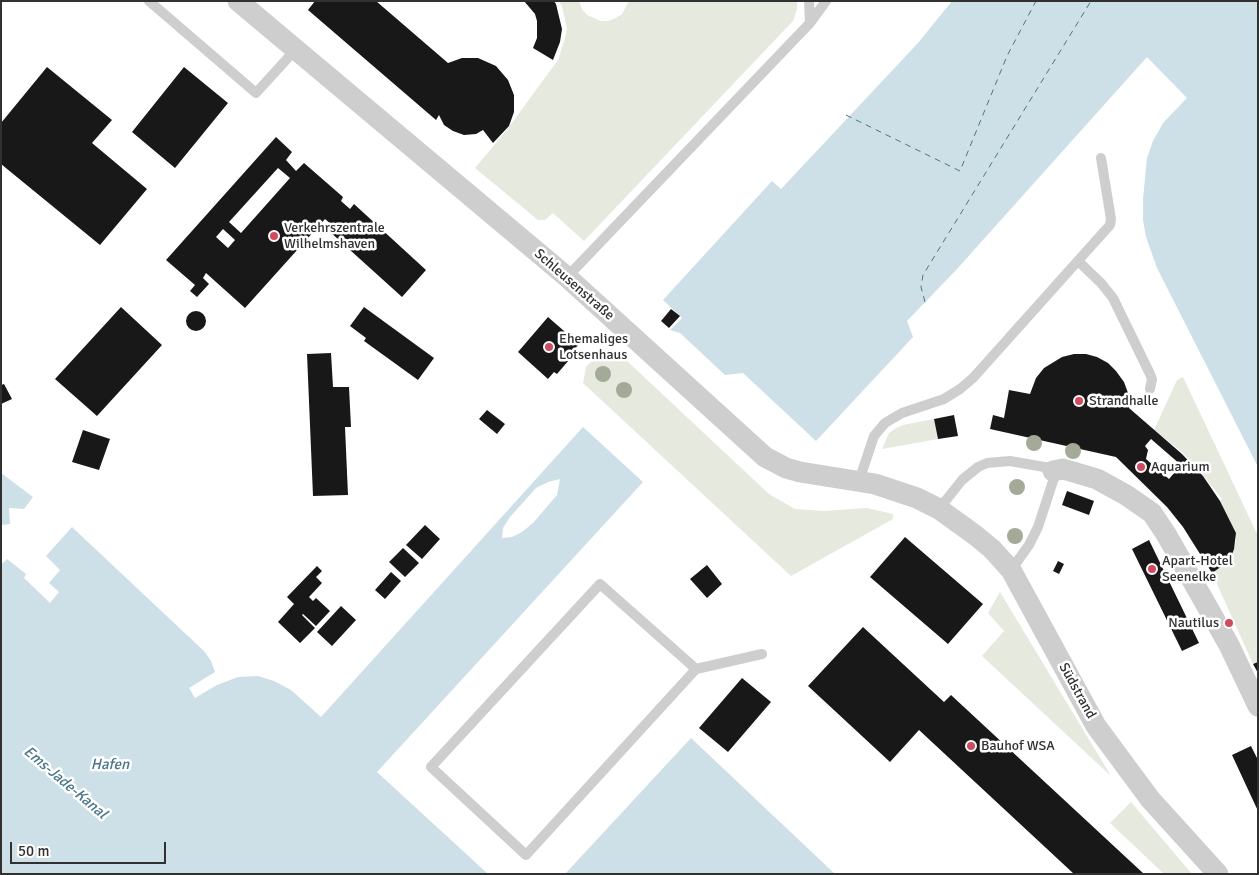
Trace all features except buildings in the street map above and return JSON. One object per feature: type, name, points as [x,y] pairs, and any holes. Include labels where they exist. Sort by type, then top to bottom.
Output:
[{"type":"street","name":"Schleusenstraße","points":[[238,1],[567,277],[765,457],[786,468],[800,472],[859,481],[909,495],[939,509]]},
{"type":"street","points":[[1053,471],[1063,469],[1097,479],[1152,512],[1229,645],[1258,706]]},
{"type":"street","name":"Südstrand","points":[[939,509],[992,549],[1011,570],[1096,726],[1150,799],[1218,874]]},
{"type":"lane","points":[[148,1],[256,93],[296,49]]},
{"type":"lane","points":[[809,1],[811,8],[810,23]]},
{"type":"lane","points":[[567,277],[810,23],[826,1]]},
{"type":"lane","points":[[859,481],[874,436],[885,422],[944,399],[973,378],[1112,222],[1101,158]]},
{"type":"lane","points":[[1078,261],[1101,283],[1113,298],[1150,374],[1152,379],[1150,389]]},
{"type":"lane","points":[[939,509],[962,480],[978,467],[987,463],[1010,461],[1048,467],[1053,471],[1052,486],[1038,527],[1011,570]]},
{"type":"lane","points":[[696,669],[600,584],[431,767],[526,855],[696,669],[762,654]]},
{"type":"shaded area","points":[[559,1],[579,1],[587,15],[601,21],[608,21],[622,14],[629,1],[797,2],[793,21],[584,241],[553,213],[545,220],[538,220],[475,168],[506,131],[558,60],[567,28]]},
{"type":"shaded area","points":[[614,352],[627,361],[769,494],[795,509],[823,511],[867,508],[893,514],[893,519],[791,576],[583,383],[586,367],[597,356]]},
{"type":"shaded area","points":[[1183,377],[1258,536],[1258,662],[1253,664],[1212,573],[1231,557],[1236,541],[1236,532],[1220,501],[1222,499],[1203,475],[1183,453],[1154,430],[1177,380]]},
{"type":"shaded area","points":[[934,419],[938,439],[882,449],[889,433],[896,428]]},
{"type":"shaded area","points":[[1000,592],[1111,776],[982,656],[1004,631],[988,613]]},
{"type":"shaded area","points":[[1131,802],[1192,874],[1164,874],[1110,823]]},
{"type":"water","points":[[952,1],[1258,1],[1258,467],[1157,268],[1146,237],[1143,220],[1143,199],[1147,158],[1153,141],[1163,123],[1187,98],[1147,57],[957,269],[907,321],[913,337],[816,441],[743,373],[725,375],[680,333],[670,330],[682,318],[663,300],[772,181],[781,189],[918,43]]},
{"type":"water","name":"Hafen","points":[[583,427],[643,482],[377,772],[488,874],[1,874],[1,562],[3,563],[7,559],[26,574],[24,578],[50,603],[59,592],[49,583],[60,570],[46,556],[72,527],[205,652],[215,672],[189,688],[195,698],[217,685],[238,677],[258,676],[274,681],[291,690],[321,717]],"holes":[[[560,479],[557,495],[533,523],[522,532],[512,537],[502,538],[503,528],[510,517],[536,488]]]},
{"type":"water","points":[[1,473],[33,497],[24,509],[9,508],[10,524],[1,525]]},
{"type":"water","points":[[691,738],[835,874],[565,874]]},
{"type":"ferry route","points":[[846,115],[960,171],[1007,56],[1036,1]]},
{"type":"ferry route","points":[[925,302],[921,287],[923,275],[1091,1]]},
{"type":"place","name":"Verkehrszentrale Wilhelmshaven","points":[[274,236]]},
{"type":"place","name":"Ehemaliges Lotsenhaus","points":[[549,347]]},
{"type":"place","name":"Strandhalle","points":[[1079,401]]},
{"type":"place","name":"Aquarium","points":[[1141,467]]},
{"type":"place","name":"Apart-Hotel Seenelke","points":[[1152,569]]},
{"type":"place","name":"Nautilus","points":[[1229,623]]},
{"type":"place","name":"Bauhof WSA","points":[[971,746]]},
{"type":"water label","name":"Ems-Jade-Kanal","points":[[65,783]]}]
